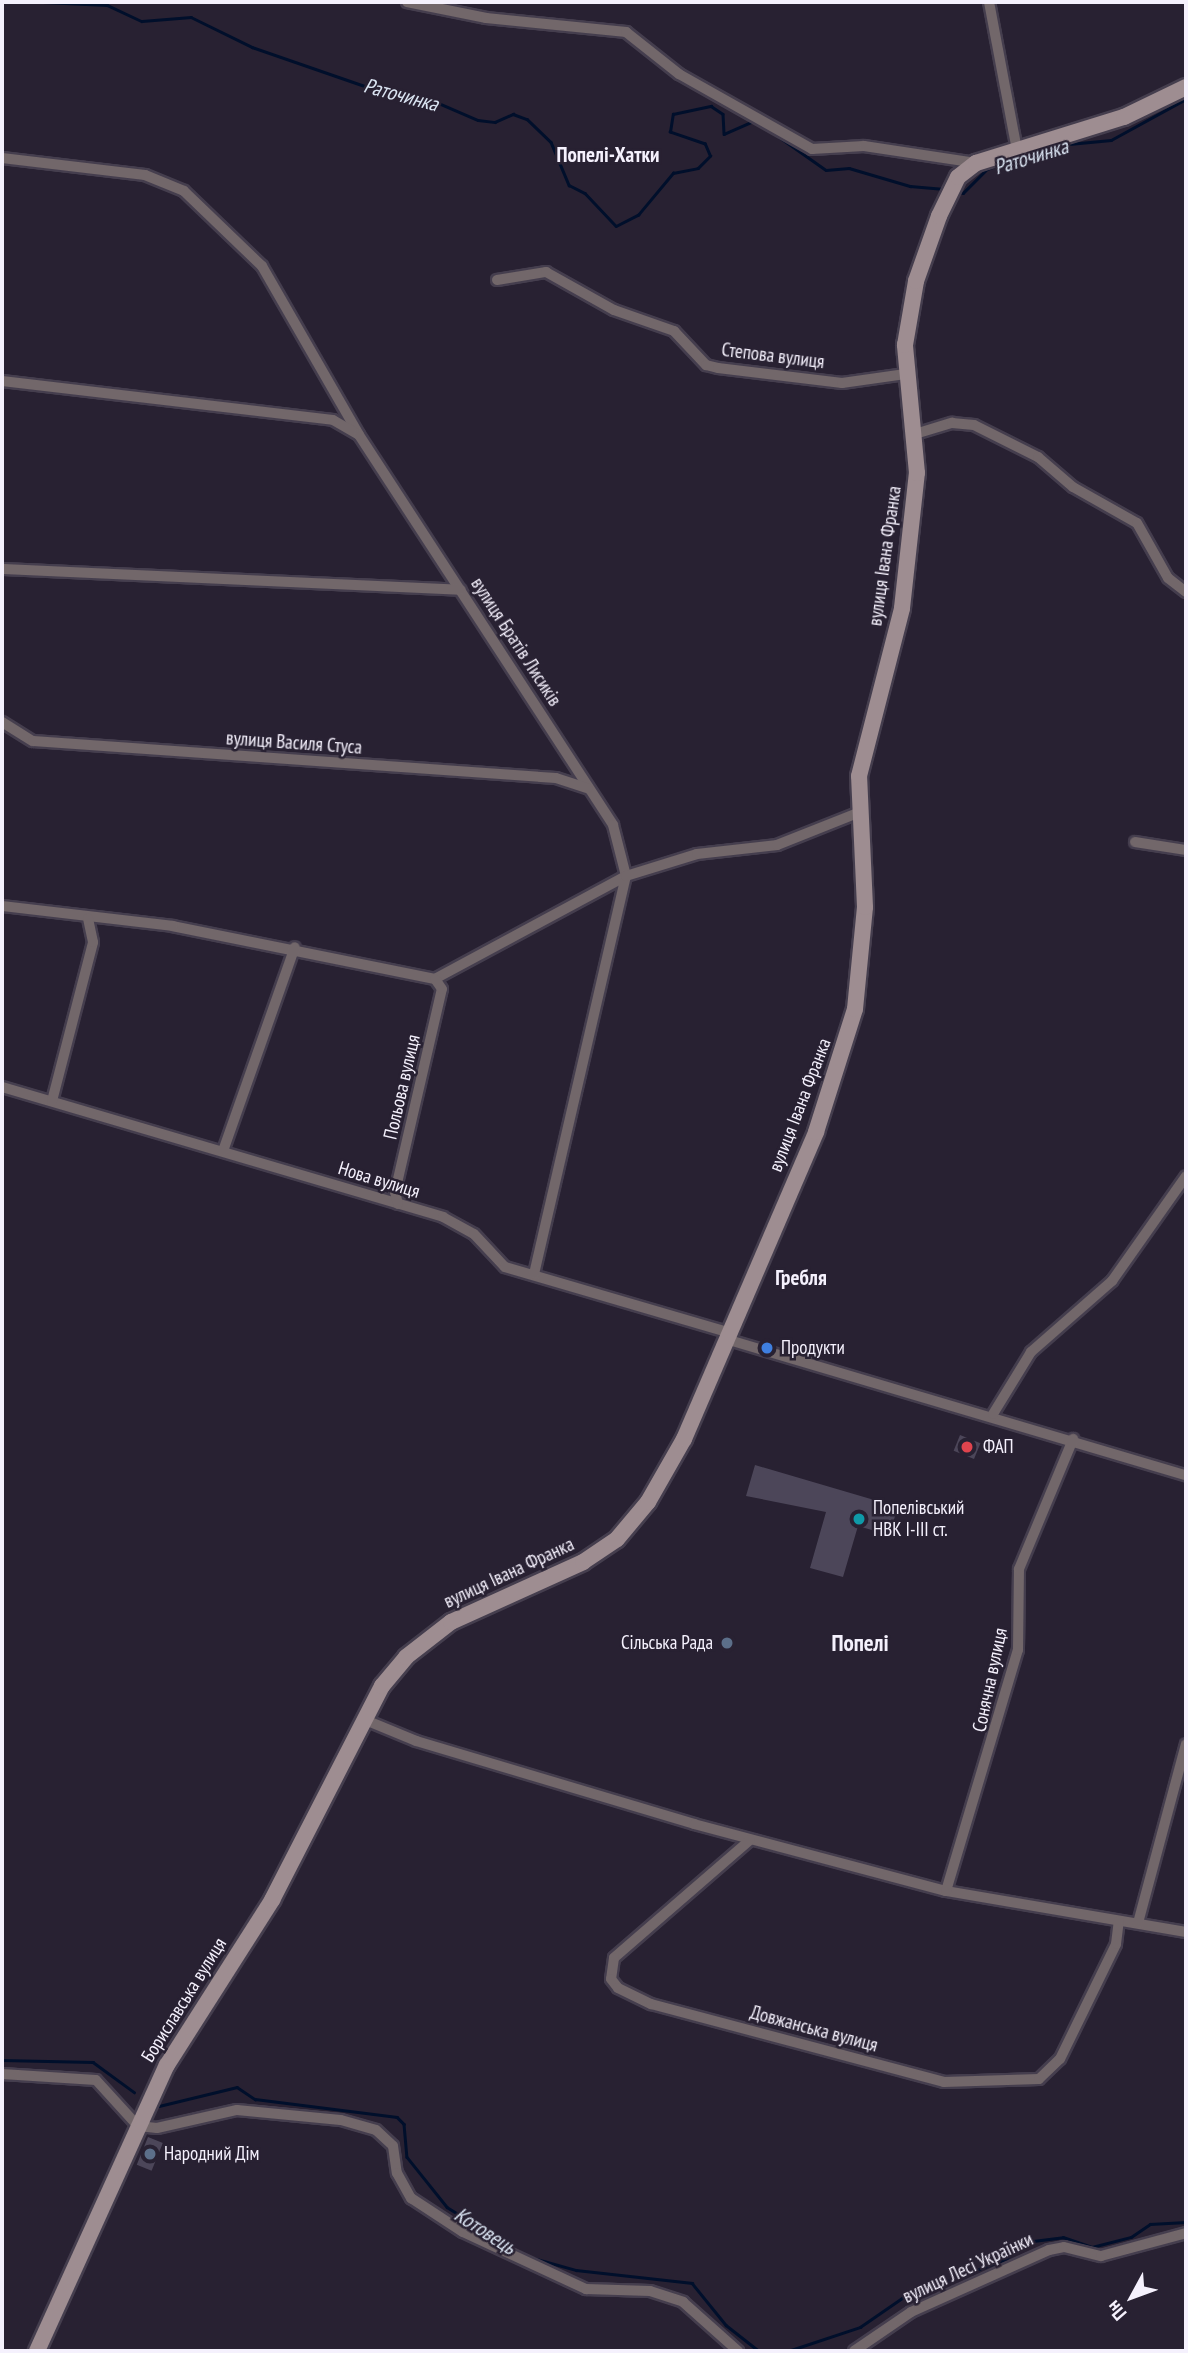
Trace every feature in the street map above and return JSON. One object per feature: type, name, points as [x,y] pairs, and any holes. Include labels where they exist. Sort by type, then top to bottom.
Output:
[{"type":"main road","name":"вулиця Івана Франка","points":[[272,1900],[363,1719],[406,1657],[451,1622],[583,1562],[630,1527],[668,1470],[730,1336],[816,1132],[849,1034],[865,907],[858,813],[859,776],[902,608],[914,519],[915,434],[905,374],[908,316],[944,204],[953,185],[976,163],[1125,117],[1186,87]]},
{"type":"main road","name":"Бориславська вулиця","points":[[37,2351],[167,2065],[272,1900]]},
{"type":"street","points":[[407,2],[486,18],[626,32],[680,74],[812,149],[864,146],[976,163]]},
{"type":"street","points":[[989,2],[1017,150]]},
{"type":"street","name":"вулиця Братів Лисиків","points":[[2,158],[145,175],[184,191],[262,266],[359,435],[613,825],[625,876]]},
{"type":"street","name":"Степова вулиця","points":[[497,280],[546,272],[614,310],[674,331],[706,365],[718,368],[842,383],[905,374]]},
{"type":"street","points":[[2,381],[319,418],[359,435]]},
{"type":"street","points":[[915,434],[952,423],[974,425],[1038,457],[1073,487],[1137,523],[1168,578],[1186,592]]},
{"type":"street","points":[[2,569],[461,590]]},
{"type":"street","name":"вулиця Василя Стуса","points":[[2,722],[33,741],[556,778],[587,788]]},
{"type":"street","points":[[534,1274],[625,876],[664,860],[759,850],[858,813]]},
{"type":"street","points":[[1135,842],[1186,850]]},
{"type":"street","name":"Польова вулиця","points":[[398,1204],[395,1192],[438,984],[446,975],[625,876]]},
{"type":"street","points":[[2,906],[88,919],[173,926],[295,947],[438,984]]},
{"type":"street","points":[[52,1101],[93,942],[88,919]]},
{"type":"street","points":[[223,1152],[295,947]]},
{"type":"street","name":"Нова вулиця","points":[[2,1087],[459,1224],[505,1267],[730,1336]]},
{"type":"street","points":[[993,1415],[1031,1352],[1112,1281],[1186,1176]]},
{"type":"street","points":[[730,1336],[1186,1475]]},
{"type":"street","name":"Сонячна вулиця","points":[[946,1891],[1018,1650],[1019,1569],[1073,1439]]},
{"type":"street","points":[[363,1719],[416,1741],[750,1840],[946,1891],[1186,1932]]},
{"type":"street","points":[[1138,1923],[1186,1744]]},
{"type":"street","name":"Довжанська вулиця","points":[[750,1840],[614,1958],[611,1979],[618,1988],[651,2004],[944,2082],[1039,2079],[1060,2059],[1116,1944],[1119,1921]]},
{"type":"street","points":[[2,2074],[96,2080],[138,2126],[157,2128],[237,2110],[369,2127],[394,2146],[397,2173],[411,2197],[463,2232],[574,2285],[650,2291],[683,2302],[738,2351]]},
{"type":"street","name":"вулиця Лесі Українки","points":[[855,2351],[911,2312],[1049,2250],[1064,2246],[1101,2256],[1186,2233]]},
{"type":"building","name":"ФАП","points":[[960,1435],[980,1443],[974,1459],[954,1451]]},
{"type":"building","name":"Попелівський НВК І-ІІІ ст.","points":[[755,1465],[898,1507],[889,1535],[858,1526],[843,1577],[810,1568],[826,1512],[746,1496]]},
{"type":"building","name":"Народний Дім","points":[[148,2137],[163,2143],[152,2171],[137,2165]]},
{"type":"waterway","name":"Раточинка","points":[[9,2],[15,2]]},
{"type":"waterway","name":"Раточинка","points":[[43,2],[107,5],[142,21],[191,17],[252,47],[388,94],[429,99],[478,120],[495,122],[513,114],[527,119],[551,142],[569,185],[585,193],[616,226],[638,215],[673,173],[698,168],[710,156],[705,144],[670,132],[673,114],[711,106],[723,114],[724,134],[753,121]]},
{"type":"waterway","name":"Раточинка","points":[[956,191],[963,193],[987,169],[1001,164],[1069,144],[1111,140],[1186,99]]},
{"type":"waterway","name":"Раточинка","points":[[775,134],[826,170],[849,168],[910,186],[947,189]]},
{"type":"waterway","name":"Котовець","points":[[2,2060],[93,2062],[134,2092]]},
{"type":"waterway","name":"Котовець","points":[[159,2106],[237,2087],[255,2099],[397,2117],[404,2124],[407,2157],[447,2207],[520,2253]]},
{"type":"waterway","name":"Котовець","points":[[788,2351],[860,2327],[902,2298],[1006,2259],[1025,2242],[1063,2237],[1092,2247],[1131,2237],[1150,2224],[1186,2222]]},
{"type":"waterway","name":"Котовець","points":[[526,2256],[576,2270],[692,2283],[726,2325],[759,2351]]},
{"type":"place","name":"Продукти","points":[[767,1348]]},
{"type":"place","name":"ФАП","points":[[967,1447]]},
{"type":"place","name":"Попелівський НВК І-ІІІ ст.","points":[[859,1519]]},
{"type":"place","name":"Сільська Рада","points":[[727,1643]]},
{"type":"place","name":"Народний Дім","points":[[150,2154]]},
{"type":"district","name":"Попелі-Хатки","points":[[608,155]]},
{"type":"district","name":"Гребля","points":[[801,1278]]},
{"type":"district","name":"Попелі","points":[[860,1643]]}]
